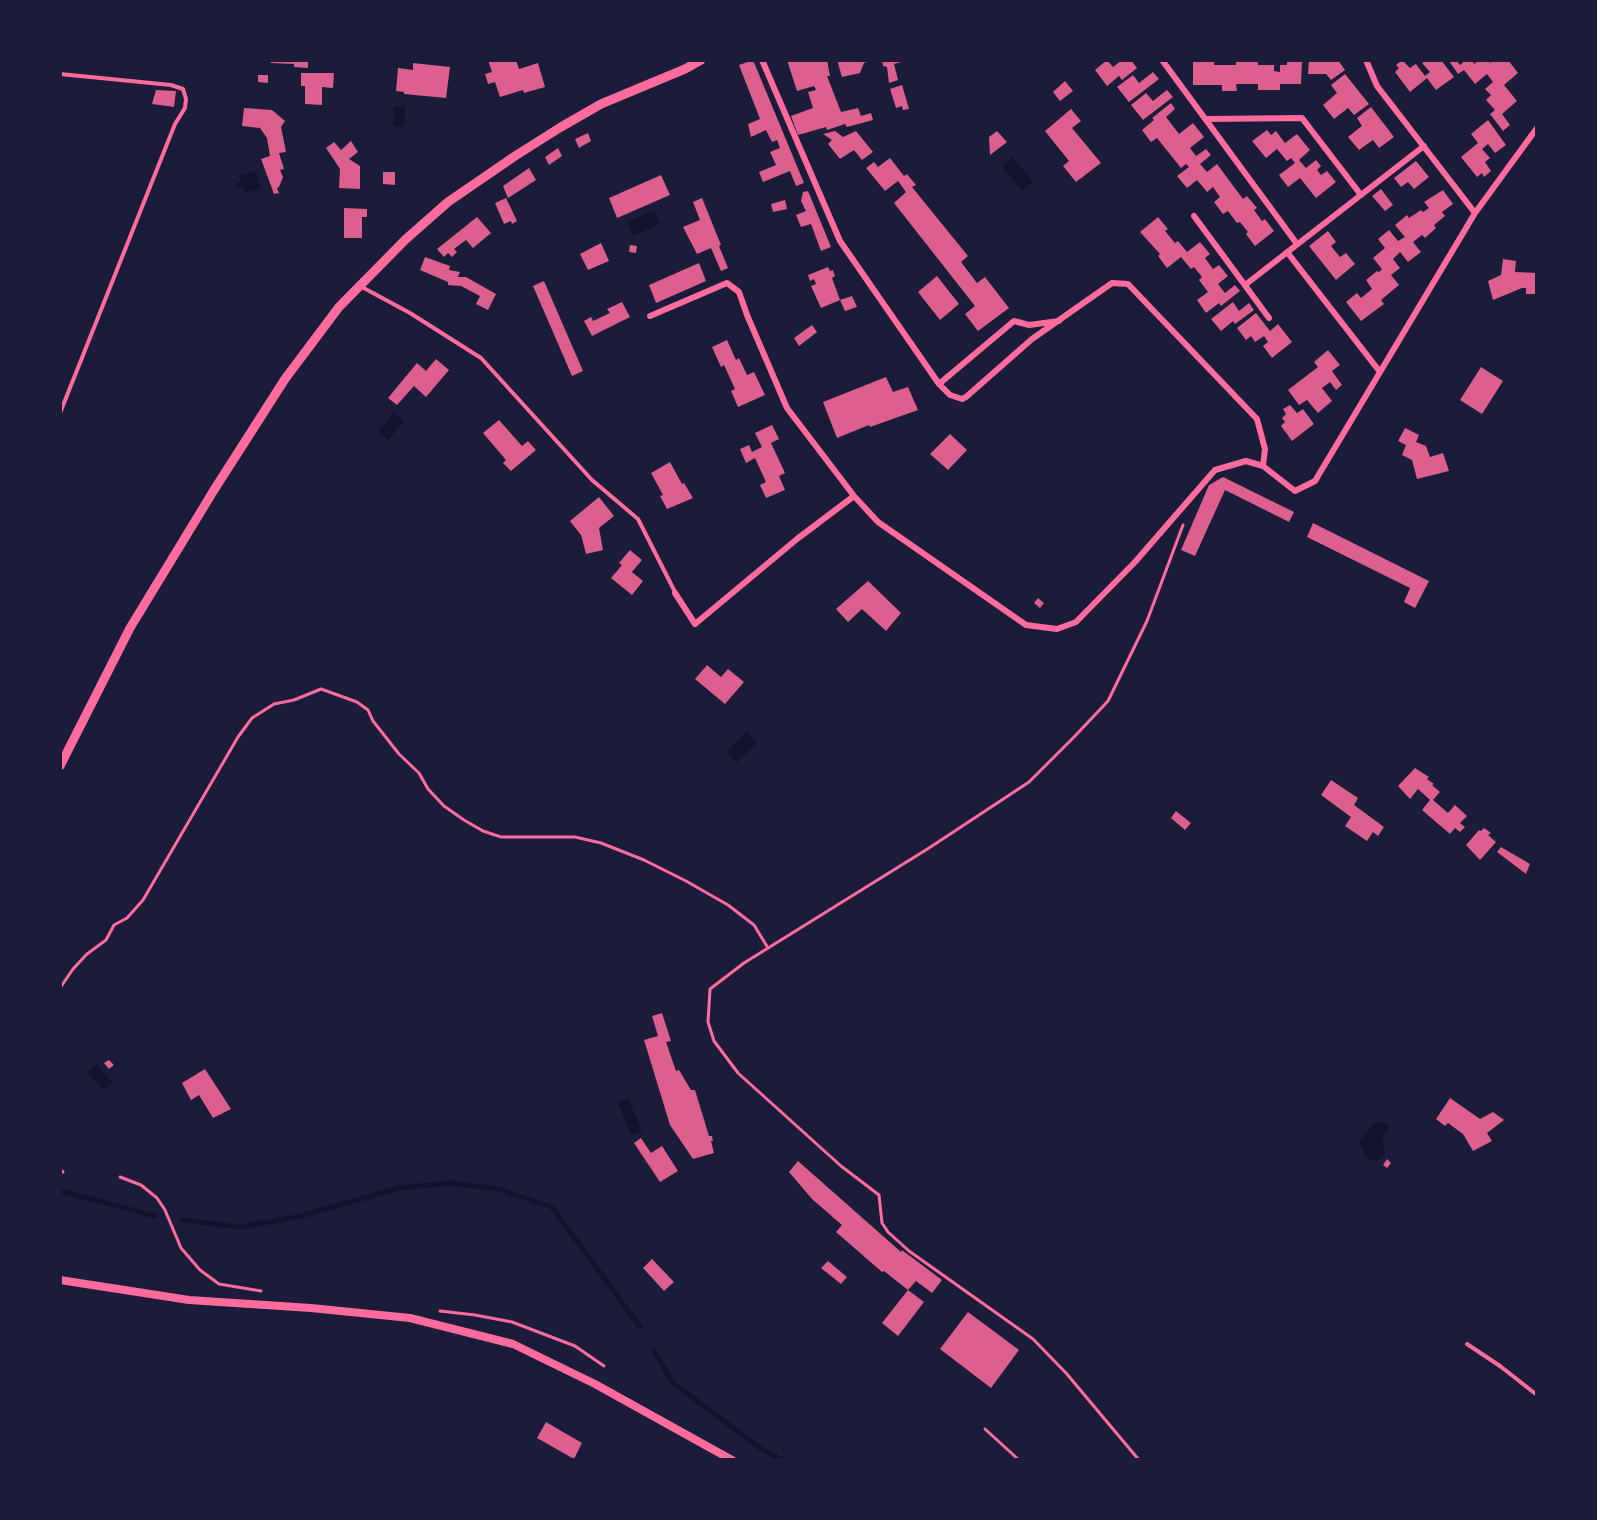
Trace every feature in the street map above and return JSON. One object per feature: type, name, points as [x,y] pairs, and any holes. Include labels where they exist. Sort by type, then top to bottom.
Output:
[{"type":"main road","points":[[60,766],[130,628],[285,379],[339,307],[406,239],[448,202],[515,156],[561,126],[601,104],[701,60]]},
{"type":"street","points":[[762,60],[840,242],[939,384],[950,395],[962,399],[1032,339],[1061,321],[1112,283],[1128,284],[1257,419],[1265,449],[1263,466]]},
{"type":"street","points":[[1162,60],[1297,244]]},
{"type":"street","points":[[1366,60],[1377,86],[1474,213]]},
{"type":"street","points":[[1206,119],[1302,118],[1361,195]]},
{"type":"street","points":[[650,316],[727,283],[739,292],[787,408],[854,496],[878,522],[1026,625],[1058,629],[1076,622],[1135,562],[1215,470],[1246,461],[1263,466],[1295,491],[1315,481],[1474,213],[1537,128]]},
{"type":"street","points":[[1245,285],[1424,146]]},
{"type":"street","points":[[1194,216],[1269,318]]},
{"type":"street","points":[[1287,252],[1380,372]]},
{"type":"street","points":[[939,384],[1014,321],[1029,325],[1061,321]]},
{"type":"street","points":[[675,593],[695,624],[797,539],[854,496]]},
{"type":"street","points":[[60,1280],[189,1300],[311,1308],[410,1318],[513,1344],[595,1384],[732,1460]]},
{"type":"lane","points":[[60,74],[171,86],[183,89],[186,99],[185,108],[175,124],[60,413]]},
{"type":"lane","points":[[359,285],[410,313],[481,358],[592,480],[638,519],[675,593]]},
{"type":"lane","points":[[1467,1344],[1537,1395]]},
{"type":"path","points":[[1139,1460],[1066,1373],[1033,1339],[909,1251],[888,1232],[882,1223],[879,1195],[841,1166],[738,1073],[714,1041],[708,1022],[710,989],[744,963],[929,848],[1029,782],[1075,736],[1108,701],[1147,621],[1183,525]]},
{"type":"path","points":[[60,988],[87,954],[106,940],[114,925],[128,918],[143,900],[238,737],[252,718],[274,704],[294,700],[321,689],[357,702],[368,710],[373,721],[399,754],[419,773],[428,789],[444,806],[464,820],[483,831],[501,837],[575,837],[601,843],[644,860],[728,905],[754,925],[768,948]]},
{"type":"path","points":[[120,1176],[141,1185],[157,1198],[165,1210],[180,1248],[200,1270],[219,1284],[267,1291]]},
{"type":"path","points":[[433,1311],[475,1315],[512,1322],[575,1346],[604,1366]]},
{"type":"path","points":[[985,1429],[1018,1460]]},
{"type":"shaded area","points":[[394,106],[405,107],[404,127],[393,126]]},
{"type":"shaded area","points":[[1012,157],[1033,182],[1022,190],[1002,167]]},
{"type":"shaded area","points":[[256,171],[261,188],[244,193],[242,187],[238,188],[236,183],[241,181],[239,176]]},
{"type":"shaded area","points":[[654,210],[660,224],[633,236],[627,222]]},
{"type":"shaded area","points":[[394,413],[404,421],[388,440],[378,432]]},
{"type":"shaded area","points":[[747,732],[757,743],[736,763],[726,752]]},
{"type":"shaded area","points":[[96,1064],[113,1083],[104,1090],[86,1072]]},
{"type":"shaded area","points":[[628,1098],[642,1131],[631,1135],[618,1103]]},
{"type":"shaded area","points":[[1383,1122],[1390,1127],[1382,1139],[1385,1154],[1377,1161],[1366,1158],[1359,1142],[1374,1123]]},
{"type":"building","points":[[271,60],[308,60],[308,68],[294,67],[294,64],[271,63]]},
{"type":"building","points":[[488,60],[516,60],[519,69],[538,63],[545,87],[524,93],[523,90],[500,97],[495,82],[488,84],[485,74],[492,72]]},
{"type":"building","points":[[753,60],[804,183],[796,186],[790,171],[763,182],[759,172],[776,165],[770,152],[780,148],[777,140],[772,142],[766,130],[751,137],[748,124],[760,119],[739,65]]},
{"type":"building","points":[[787,60],[827,60],[830,76],[827,76],[841,112],[858,108],[861,116],[871,113],[873,120],[847,127],[845,124],[827,130],[826,127],[798,135],[791,116],[813,108],[808,92],[816,90],[814,86],[797,91]]},
{"type":"building","points":[[837,60],[871,60],[864,63],[860,73],[842,77]]},
{"type":"building","points":[[882,60],[900,60],[901,62],[894,64],[898,80],[889,83],[887,67],[883,66]]},
{"type":"building","points":[[1107,60],[1113,67],[1122,60],[1131,60],[1137,68],[1122,80],[1119,76],[1107,86],[1095,70]]},
{"type":"building","points":[[1193,60],[1214,60],[1214,65],[1236,65],[1236,60],[1258,60],[1258,65],[1274,65],[1274,71],[1280,72],[1280,65],[1287,65],[1287,60],[1302,60],[1301,84],[1280,84],[1280,90],[1258,90],[1258,84],[1236,84],[1237,91],[1222,91],[1222,85],[1193,85]]},
{"type":"building","points":[[1309,60],[1338,60],[1345,70],[1331,80],[1326,74],[1308,74]]},
{"type":"building","points":[[1402,60],[1410,68],[1416,64],[1425,76],[1430,72],[1422,63],[1426,60],[1441,60],[1454,77],[1436,90],[1427,78],[1410,92],[1395,72],[1399,68],[1396,65]]},
{"type":"building","points":[[1450,60],[1456,60],[1460,65],[1466,60],[1472,60],[1474,64],[1480,60],[1488,60],[1490,63],[1493,60],[1508,60],[1518,73],[1504,85],[1517,101],[1502,114],[1510,125],[1503,131],[1490,114],[1495,110],[1486,100],[1491,95],[1485,89],[1493,82],[1487,74],[1475,84],[1464,70],[1458,74]]},
{"type":"building","points":[[413,63],[450,67],[446,98],[404,94],[404,92],[396,91],[398,68],[413,70]]},
{"type":"building","points":[[1153,72],[1159,79],[1129,102],[1117,87],[1133,75],[1139,83]]},
{"type":"building","points":[[301,73],[334,73],[333,88],[322,87],[322,105],[305,104],[305,86],[301,86]]},
{"type":"building","points":[[1345,74],[1369,104],[1354,115],[1348,108],[1334,119],[1323,105],[1337,93],[1331,85]]},
{"type":"building","points":[[258,75],[268,75],[268,83],[258,82]]},
{"type":"building","points":[[1065,81],[1073,91],[1060,101],[1053,92]]},
{"type":"building","points":[[902,85],[909,109],[903,110],[902,106],[896,108],[890,89]]},
{"type":"building","points":[[156,90],[176,91],[174,107],[152,104]]},
{"type":"building","points":[[1167,90],[1173,97],[1143,120],[1131,105],[1146,93],[1153,101]]},
{"type":"building","points":[[1171,103],[1175,109],[1166,117],[1179,134],[1193,123],[1204,137],[1190,148],[1196,156],[1206,149],[1211,155],[1200,164],[1207,172],[1217,164],[1243,199],[1247,196],[1257,208],[1254,210],[1262,221],[1265,219],[1274,231],[1255,246],[1240,222],[1237,223],[1228,211],[1223,214],[1214,202],[1220,197],[1213,187],[1207,192],[1197,180],[1187,188],[1177,176],[1189,167],[1186,164],[1181,168],[1157,138],[1151,142],[1142,130],[1154,120],[1152,118]]},
{"type":"building","points":[[1371,107],[1394,137],[1379,148],[1373,140],[1359,150],[1348,137],[1362,126],[1357,118]]},
{"type":"building","points":[[244,108],[272,110],[285,121],[281,127],[286,152],[279,153],[284,169],[280,170],[283,177],[277,188],[279,193],[274,194],[261,159],[270,156],[267,138],[260,128],[242,126]]},
{"type":"building","points":[[1071,109],[1081,121],[1072,128],[1101,163],[1076,182],[1063,166],[1069,161],[1045,131]]},
{"type":"building","points":[[1488,120],[1506,145],[1495,153],[1488,144],[1482,149],[1490,158],[1485,162],[1491,171],[1484,177],[1482,173],[1477,177],[1461,157],[1478,143],[1471,134]]},
{"type":"building","points":[[1267,130],[1271,135],[1276,131],[1285,143],[1297,134],[1310,150],[1299,160],[1306,168],[1316,160],[1321,166],[1317,170],[1321,175],[1327,171],[1336,182],[1316,198],[1300,178],[1288,187],[1279,175],[1295,163],[1291,158],[1287,161],[1277,149],[1266,158],[1252,141]]},
{"type":"building","points":[[835,131],[843,137],[856,131],[873,152],[862,160],[854,150],[840,159],[828,144],[832,140],[823,134]]},
{"type":"building","points":[[997,131],[1007,142],[990,155],[989,137]]},
{"type":"building","points":[[588,133],[591,141],[579,148],[575,139]]},
{"type":"building","points":[[351,141],[358,152],[349,159],[360,166],[360,189],[339,188],[340,169],[326,148],[334,142],[341,150]]},
{"type":"building","points":[[558,148],[562,156],[549,165],[545,157]]},
{"type":"building","points":[[890,158],[904,176],[907,174],[916,185],[912,187],[968,256],[961,262],[977,283],[985,277],[1009,308],[978,331],[965,314],[975,306],[894,203],[906,192],[898,181],[885,191],[866,168],[874,162],[878,167]]},
{"type":"building","points":[[1416,161],[1429,177],[1414,189],[1408,182],[1401,187],[1394,178]]},
{"type":"building","points":[[529,168],[536,180],[508,198],[503,186]]},
{"type":"building","points":[[383,172],[395,172],[395,185],[383,184]]},
{"type":"building","points":[[661,175],[670,195],[617,218],[609,198]]},
{"type":"building","points":[[1381,189],[1393,205],[1385,211],[1372,196]]},
{"type":"building","points":[[1443,190],[1453,204],[1442,212],[1445,216],[1434,225],[1436,228],[1425,238],[1422,235],[1413,242],[1421,252],[1408,262],[1400,252],[1393,259],[1400,268],[1391,275],[1399,285],[1381,300],[1384,304],[1361,321],[1346,302],[1357,293],[1361,298],[1372,289],[1366,280],[1382,269],[1373,258],[1385,248],[1378,239],[1389,230],[1398,241],[1405,237],[1395,225],[1407,215],[1409,218],[1429,208],[1424,202]]},
{"type":"building","points":[[808,191],[831,247],[821,251],[811,224],[801,227],[796,215],[806,211],[801,201],[803,192]]},
{"type":"building","points":[[506,198],[517,221],[512,224],[511,221],[504,224],[495,203]]},
{"type":"building","points":[[702,198],[728,268],[721,271],[711,248],[697,254],[683,227],[700,220],[693,202]]},
{"type":"building","points":[[785,200],[787,209],[773,212],[771,204]]},
{"type":"building","points":[[344,208],[367,209],[367,217],[362,217],[362,238],[344,238]]},
{"type":"building","points":[[477,217],[491,233],[473,248],[466,240],[454,249],[457,252],[452,257],[448,253],[444,257],[437,249]]},
{"type":"building","points":[[1158,217],[1168,229],[1165,231],[1187,252],[1200,242],[1210,254],[1205,258],[1213,269],[1219,265],[1228,276],[1218,284],[1225,293],[1235,285],[1240,291],[1221,306],[1219,303],[1206,313],[1197,300],[1208,292],[1199,280],[1202,277],[1194,267],[1191,269],[1181,257],[1167,268],[1158,256],[1160,254],[1140,232]]},
{"type":"building","points":[[1328,231],[1336,242],[1331,246],[1340,257],[1346,253],[1355,264],[1336,280],[1309,246]]},
{"type":"building","points":[[601,243],[609,261],[588,270],[580,254]]},
{"type":"building","points":[[630,245],[637,246],[636,253],[629,252]]},
{"type":"building","points":[[425,257],[450,266],[449,270],[460,272],[458,277],[466,277],[496,294],[488,310],[476,304],[480,296],[461,286],[448,285],[448,282],[420,270]]},
{"type":"building","points":[[1503,259],[1516,261],[1515,272],[1537,273],[1537,294],[1526,294],[1526,288],[1522,288],[1493,300],[1488,281],[1501,275]]},
{"type":"building","points":[[699,263],[706,281],[656,303],[649,285]]},
{"type":"building","points":[[828,267],[830,271],[833,270],[835,276],[832,278],[840,300],[821,308],[811,286],[816,284],[814,279],[810,281],[808,275]]},
{"type":"building","points":[[937,276],[959,304],[940,320],[918,292]]},
{"type":"building","points":[[544,281],[583,371],[572,376],[533,286]]},
{"type":"building","points":[[852,296],[857,307],[845,311],[840,300]]},
{"type":"building","points":[[622,302],[630,317],[592,336],[584,321],[591,317],[593,321],[610,313],[607,309]]},
{"type":"building","points":[[1233,302],[1239,311],[1249,303],[1254,310],[1235,324],[1233,321],[1221,331],[1211,319]]},
{"type":"building","points":[[1256,313],[1270,331],[1278,324],[1292,342],[1272,358],[1263,346],[1268,342],[1264,336],[1255,342],[1251,336],[1246,340],[1237,328]]},
{"type":"building","points":[[812,325],[817,332],[799,346],[794,338]]},
{"type":"building","points":[[727,340],[736,360],[739,358],[747,375],[754,372],[765,395],[738,407],[731,391],[735,389],[724,365],[721,367],[712,347]]},
{"type":"building","points":[[1328,350],[1340,365],[1332,371],[1342,385],[1336,390],[1330,382],[1322,388],[1332,401],[1318,413],[1307,400],[1299,405],[1288,390],[1318,367],[1314,362]]},
{"type":"building","points":[[436,359],[449,370],[426,397],[414,386],[397,405],[388,398],[417,363],[426,371]]},
{"type":"building","points":[[1481,367],[1503,381],[1482,414],[1460,400]]},
{"type":"building","points":[[886,377],[893,392],[908,387],[918,410],[870,427],[869,425],[837,438],[823,402]]},
{"type":"building","points":[[1290,405],[1297,413],[1303,409],[1314,424],[1292,441],[1281,426],[1285,422],[1282,418],[1286,414],[1283,409]]},
{"type":"building","points":[[499,420],[522,446],[528,441],[536,450],[511,471],[503,463],[506,460],[483,433]]},
{"type":"building","points":[[772,425],[779,439],[771,443],[785,473],[779,476],[785,490],[766,498],[760,485],[766,482],[755,458],[746,463],[740,449],[749,445],[752,452],[762,447],[755,433]]},
{"type":"building","points":[[1405,428],[1419,435],[1416,442],[1426,446],[1430,457],[1443,453],[1449,471],[1417,479],[1412,460],[1402,455],[1406,445],[1398,441]]},
{"type":"building","points":[[950,434],[967,450],[948,470],[930,454]]},
{"type":"building","points":[[670,462],[693,498],[667,509],[660,496],[663,495],[651,473]]},
{"type":"building","points":[[1223,477],[1294,512],[1289,522],[1225,490],[1195,556],[1181,550],[1209,485]]},
{"type":"building","points":[[599,497],[614,516],[599,528],[603,550],[586,554],[581,535],[570,521]]},
{"type":"building","points":[[1313,523],[1429,581],[1415,608],[1404,602],[1410,588],[1307,537]]},
{"type":"building","points":[[630,550],[642,560],[632,572],[643,581],[632,595],[611,578],[622,565],[619,563]]},
{"type":"building","points":[[868,581],[901,613],[886,631],[862,609],[848,622],[836,609]]},
{"type":"building","points":[[1038,598],[1044,603],[1040,608],[1034,603]]},
{"type":"building","points":[[707,665],[721,677],[728,669],[744,682],[725,704],[695,679]]},
{"type":"building","points":[[1415,768],[1429,777],[1427,779],[1440,792],[1433,800],[1448,813],[1455,805],[1467,816],[1460,823],[1465,827],[1460,832],[1455,828],[1450,834],[1422,810],[1430,800],[1418,789],[1410,799],[1398,786]]},
{"type":"building","points":[[1331,780],[1358,798],[1354,805],[1384,827],[1378,836],[1373,832],[1367,841],[1345,826],[1351,817],[1321,795]]},
{"type":"building","points":[[1176,811],[1191,823],[1185,830],[1171,818]]},
{"type":"building","points":[[1484,828],[1491,833],[1488,835],[1496,842],[1480,860],[1466,845],[1479,830]]},
{"type":"building","points":[[1501,847],[1530,864],[1526,874],[1497,852]]},
{"type":"building","points":[[662,1013],[671,1041],[666,1042],[676,1071],[679,1070],[691,1090],[695,1090],[709,1136],[712,1136],[714,1153],[693,1159],[670,1125],[644,1040],[658,1036],[652,1016]]},
{"type":"building","points":[[109,1060],[114,1065],[109,1069],[104,1063]]},
{"type":"building","points":[[205,1069],[231,1109],[213,1118],[199,1095],[191,1100],[182,1083]]},
{"type":"building","points":[[1450,1098],[1480,1119],[1493,1112],[1504,1120],[1487,1133],[1492,1141],[1473,1151],[1463,1134],[1448,1123],[1445,1126],[1436,1119]]},
{"type":"building","points":[[641,1138],[651,1153],[662,1146],[678,1171],[660,1182],[634,1143]]},
{"type":"building","points":[[1387,1159],[1391,1163],[1387,1168],[1383,1165]]},
{"type":"building","points":[[798,1161],[901,1252],[902,1250],[942,1280],[932,1293],[916,1281],[908,1290],[884,1271],[882,1272],[836,1232],[842,1225],[812,1199],[789,1172]]},
{"type":"building","points":[[652,1259],[674,1282],[664,1291],[643,1268]]},
{"type":"building","points":[[828,1261],[847,1277],[841,1284],[821,1268]]},
{"type":"building","points":[[908,1290],[924,1302],[898,1336],[882,1323]]},
{"type":"building","points":[[968,1312],[1019,1350],[991,1388],[940,1349]]},
{"type":"building","points":[[546,1422],[582,1443],[574,1459],[537,1438]]},
{"type":"waterway","points":[[182,1220],[240,1227],[297,1217],[399,1188],[451,1183],[498,1189],[552,1207],[640,1327]]},
{"type":"waterway","points":[[60,1191],[155,1216]]},
{"type":"waterway","points":[[654,1351],[673,1383],[760,1448],[782,1460]]}]
